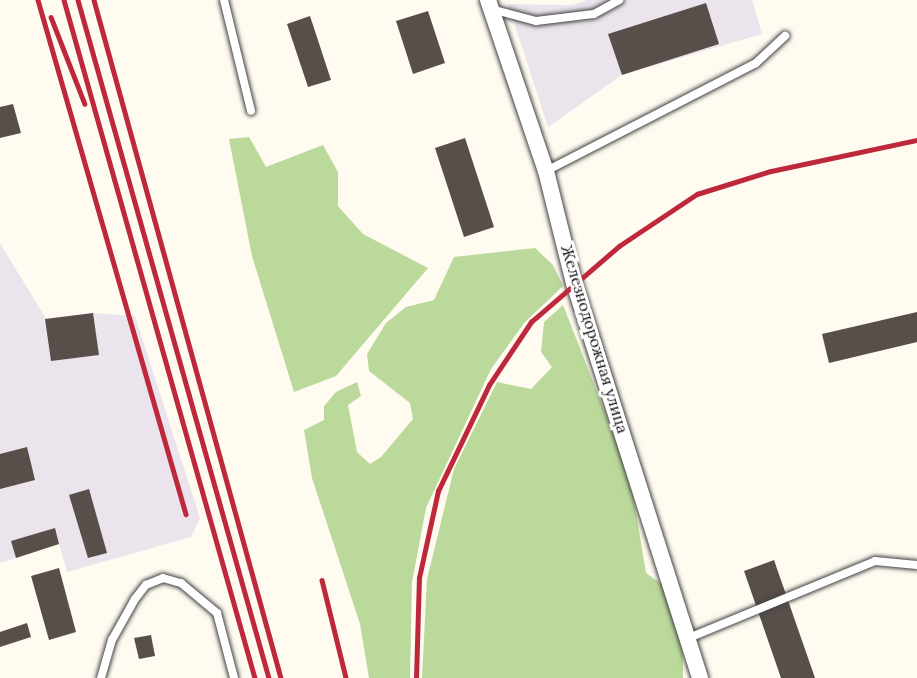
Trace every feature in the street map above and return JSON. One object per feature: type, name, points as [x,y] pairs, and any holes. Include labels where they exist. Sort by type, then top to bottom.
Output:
[{"type":"street","name":"Железнодорожная улица","points":[[489,4],[546,171],[574,283],[691,637],[700,678]]},
{"type":"lane","points":[[224,0],[251,111]]},
{"type":"lane","points":[[489,4],[537,21],[594,14],[619,0]]},
{"type":"lane","points":[[546,171],[756,63],[785,36]]},
{"type":"lane","points":[[691,637],[875,561],[917,565]]},
{"type":"lane","points":[[101,678],[112,640],[135,599],[146,585],[163,578],[181,583],[217,613],[234,678]]},
{"type":"shaded area","points":[[587,0],[752,0],[762,34],[622,75],[548,127],[508,4],[572,5]]},
{"type":"shaded area","points":[[0,243],[46,319],[93,313],[135,316],[200,518],[191,537],[67,572],[59,544],[0,563]]},
{"type":"green space","points":[[249,137],[266,167],[323,145],[338,172],[338,206],[363,234],[428,268],[336,376],[294,392],[252,256],[229,139]]},
{"type":"green space","points":[[535,248],[553,265],[563,286],[525,322],[491,369],[426,508],[412,582],[410,678],[369,678],[360,624],[312,478],[304,430],[324,420],[324,406],[336,392],[357,382],[361,396],[348,405],[357,452],[370,464],[381,457],[413,419],[410,403],[369,371],[367,354],[386,323],[406,307],[434,300],[454,257]]},
{"type":"green space","points":[[563,305],[630,476],[646,573],[666,587],[683,651],[683,678],[422,678],[427,579],[454,469],[497,382],[531,389],[552,367],[541,352],[544,322]]},
{"type":"building","points":[[706,3],[719,44],[622,75],[608,34]]},
{"type":"building","points":[[428,11],[445,63],[413,74],[396,21]]},
{"type":"building","points":[[310,16],[331,80],[308,87],[287,24]]},
{"type":"building","points":[[13,104],[21,133],[0,138],[0,107]]},
{"type":"building","points":[[465,138],[494,227],[464,237],[435,148]]},
{"type":"building","points":[[917,312],[917,342],[829,363],[822,334]]},
{"type":"building","points":[[93,313],[99,355],[51,361],[45,319]]},
{"type":"building","points":[[27,447],[35,480],[0,489],[0,454]]},
{"type":"building","points":[[89,489],[107,553],[88,558],[69,495]]},
{"type":"building","points":[[55,528],[59,544],[16,558],[11,541]]},
{"type":"building","points":[[774,560],[815,678],[781,678],[744,571]]},
{"type":"building","points":[[59,568],[76,632],[49,640],[31,576]]},
{"type":"building","points":[[27,623],[31,637],[0,647],[0,632]]},
{"type":"building","points":[[151,635],[155,656],[139,659],[134,638]]},
{"type":"railway","points":[[38,0],[186,514]]},
{"type":"railway","points":[[64,0],[255,678]]},
{"type":"railway","points":[[78,0],[269,678]]},
{"type":"railway","points":[[94,0],[281,678]]},
{"type":"railway","points":[[51,17],[85,104]]},
{"type":"railway","points":[[416,678],[419,578],[438,491],[489,385],[531,322],[619,246],[697,194],[771,171],[917,140]]},
{"type":"railway","points":[[322,580],[346,678]]}]
